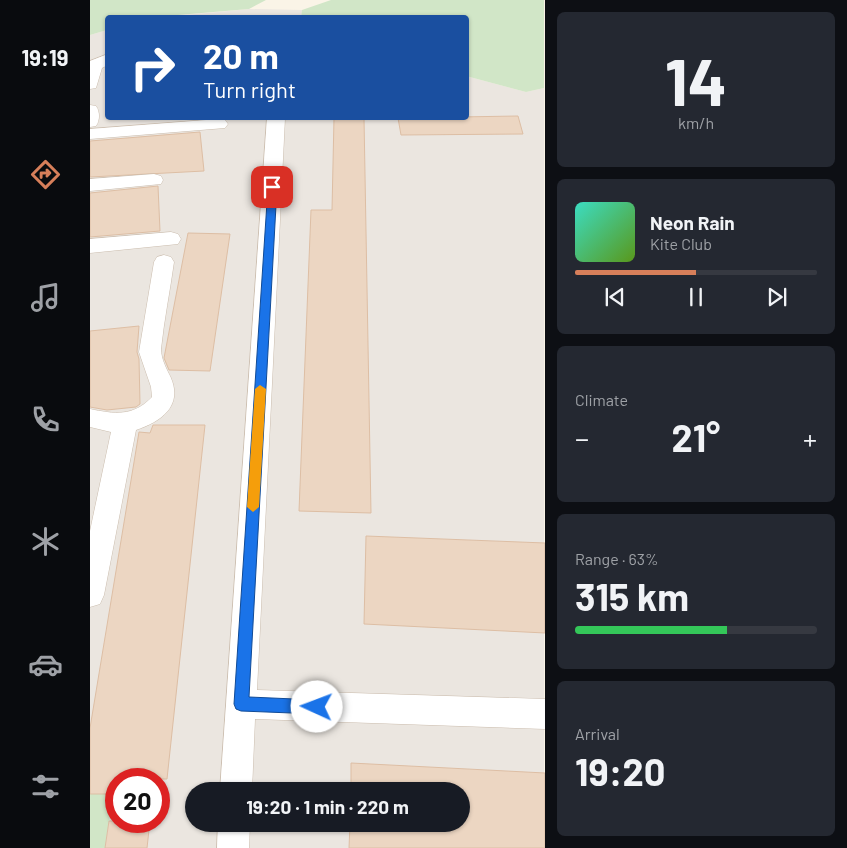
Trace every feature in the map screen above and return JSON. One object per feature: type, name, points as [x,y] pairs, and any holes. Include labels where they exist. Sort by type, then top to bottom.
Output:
[{"type":"street","points":[[105,60],[96,65],[90,85],[105,84]]},
{"type":"street","points":[[90,110],[90,122],[118,120]]},
{"type":"street","points":[[237,782],[276,123]]},
{"type":"street","points":[[90,134],[219,124]]},
{"type":"street","points":[[90,185],[154,180]]},
{"type":"street","points":[[90,246],[172,239]]},
{"type":"street","points":[[90,418],[125,423],[154,411],[162,403],[164,392],[153,367],[150,352],[164,262]]},
{"type":"street","points":[[90,595],[125,423]]},
{"type":"street","points":[[241,704],[544,714]]},
{"type":"street","points":[[233,848],[234,832]]},
{"type":"shaded area","points":[[249,9],[302,10],[301,15],[186,15]]},
{"type":"shaded area","points":[[105,31],[105,120],[469,120],[469,77],[526,92],[544,88],[544,848],[90,848],[90,35]]},
{"type":"green space","points":[[90,0],[266,0],[249,9],[178,15],[105,15],[105,31],[90,35]]},
{"type":"green space","points":[[331,0],[544,0],[544,88],[526,92],[469,77],[469,15],[301,15],[302,10]]},
{"type":"green space","points":[[90,794],[105,794],[105,833],[107,833],[105,848],[90,848]]},
{"type":"building","points":[[518,116],[523,134],[401,135],[398,120],[469,120],[469,117]]},
{"type":"building","points":[[334,120],[364,120],[371,513],[299,511],[311,210],[332,210]]},
{"type":"building","points":[[200,132],[204,171],[90,177],[90,141]]},
{"type":"building","points":[[158,186],[160,231],[90,237],[90,193]]},
{"type":"building","points":[[188,233],[230,234],[210,371],[169,370],[164,358]]},
{"type":"building","points":[[139,326],[137,352],[139,359],[140,404],[136,407],[107,410],[90,407],[90,331]]},
{"type":"building","points":[[153,425],[205,425],[168,768],[105,768],[105,794],[90,794],[90,728],[139,432],[150,433]]},
{"type":"building","points":[[366,536],[545,543],[545,633],[364,624]]},
{"type":"building","points":[[351,763],[545,773],[545,848],[349,848],[350,832],[470,832],[470,782],[351,782]]},
{"type":"building","points":[[107,833],[149,833],[147,848],[105,848]]},
{"type":"slow traffic","points":[[253,507],[260,389]]},
{"type":"route","points":[[272,187],[241,704],[317,707]]}]
